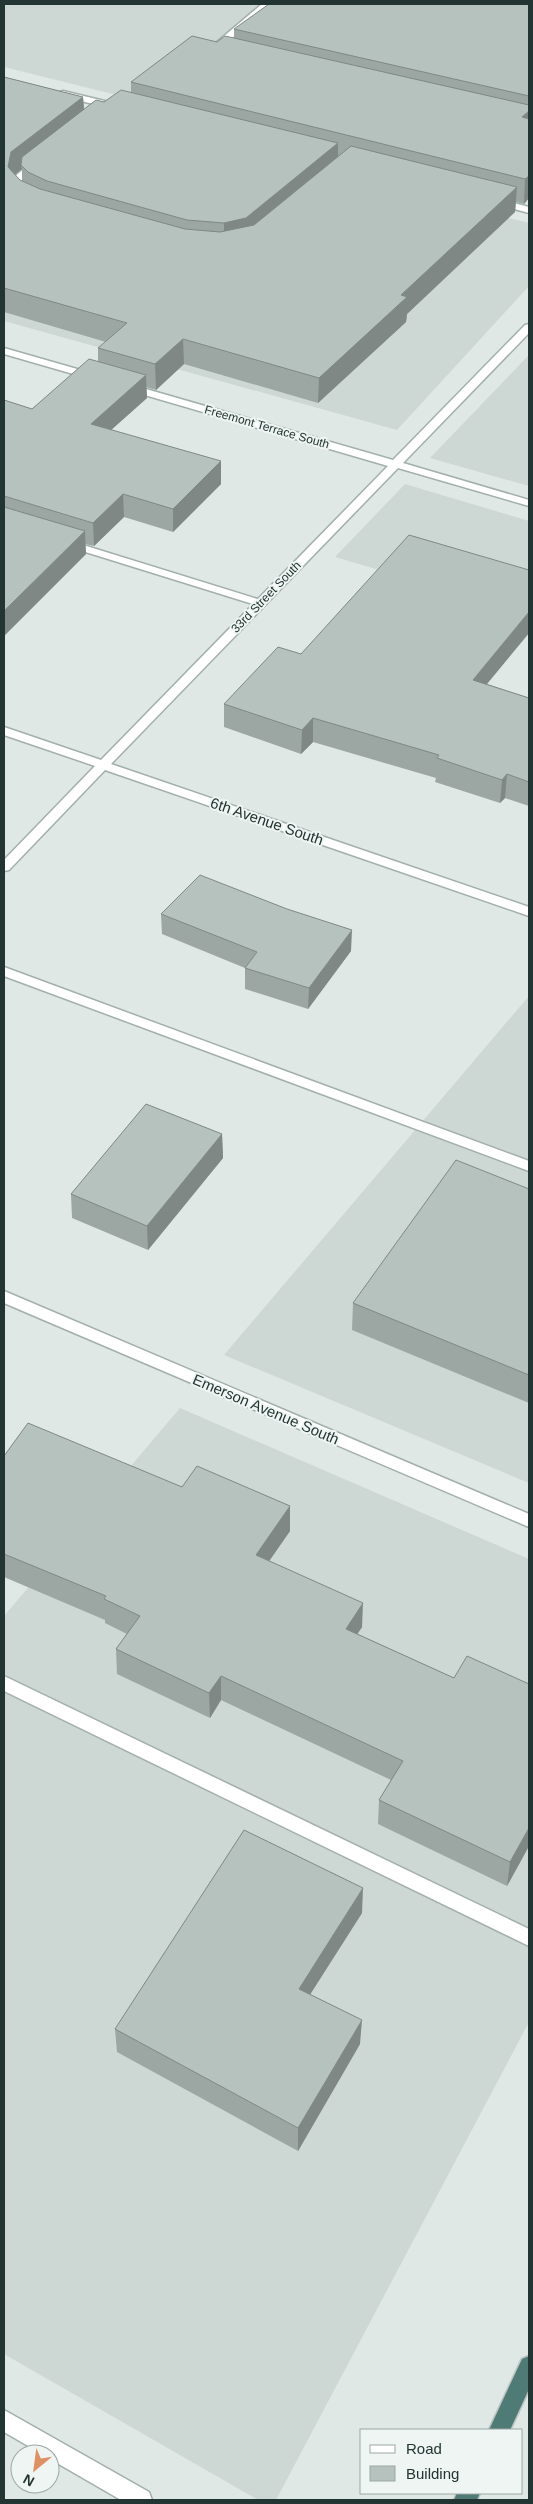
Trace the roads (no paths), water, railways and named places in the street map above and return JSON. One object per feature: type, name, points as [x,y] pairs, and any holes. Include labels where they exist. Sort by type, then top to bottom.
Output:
[{"type":"highway","points":[[499,2429],[529,2366]]},
{"type":"street","points":[[221,54],[211,52],[267,4]]},
{"type":"street","points":[[57,92],[112,108]]},
{"type":"street","points":[[32,203],[25,200],[16,190],[17,179],[49,152]]},
{"type":"street","points":[[482,198],[529,210]]},
{"type":"street","name":"33rd Street South","points":[[4,867],[529,327]]},
{"type":"street","name":"Freemont Terrace South","points":[[4,351],[529,503]]},
{"type":"street","points":[[51,538],[260,603]]},
{"type":"street","name":"6th Avenue South","points":[[4,731],[529,912]]},
{"type":"street","points":[[4,971],[529,1166]]},
{"type":"street","name":"Emerson Avenue South","points":[[4,1297],[529,1521]]},
{"type":"street","points":[[4,1683],[529,1938]]},
{"type":"street","points":[[4,2420],[141,2500]]}]
